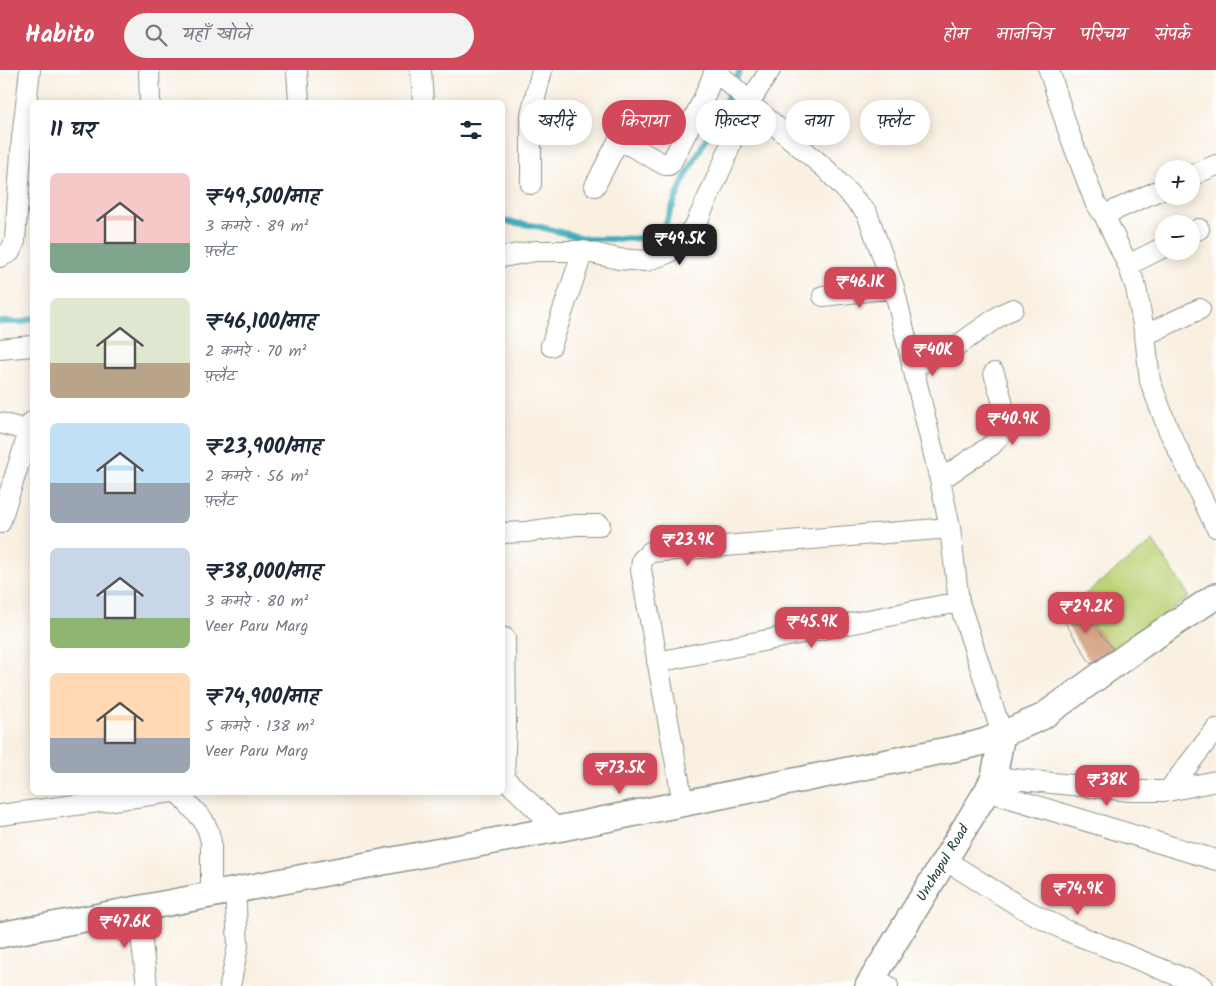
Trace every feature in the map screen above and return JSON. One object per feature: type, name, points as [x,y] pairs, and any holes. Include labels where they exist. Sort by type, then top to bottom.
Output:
[{"type":"street","points":[[0,256],[10,252],[24,222],[22,138],[28,114],[30,70]]},
{"type":"street","points":[[149,70],[150,100]]},
{"type":"street","points":[[297,70],[299,100]]},
{"type":"street","points":[[421,70],[423,100]]},
{"type":"street","points":[[531,184],[531,114],[542,70]]},
{"type":"street","points":[[505,256],[536,251],[583,251],[619,259],[646,261],[668,253],[695,226],[724,162],[737,126],[743,97],[770,70]]},
{"type":"street","points":[[1049,70],[1072,142],[1095,202],[1104,215],[1128,265],[1136,288],[1145,334],[1150,381],[1168,429],[1216,527]]},
{"type":"street","points":[[595,186],[619,142],[665,165],[669,165],[717,73],[827,170],[867,213],[894,288],[940,480],[950,528],[959,602],[1002,734]]},
{"type":"street","points":[[1200,172],[1216,165]]},
{"type":"street","points":[[1104,215],[1155,192]]},
{"type":"street","points":[[551,346],[583,251]]},
{"type":"street","points":[[1128,265],[1155,252]]},
{"type":"street","points":[[823,296],[894,288]]},
{"type":"street","points":[[912,367],[951,350],[1002,314],[1014,309]]},
{"type":"street","points":[[1145,334],[1200,309]]},
{"type":"street","points":[[0,349],[30,346]]},
{"type":"street","points":[[940,480],[992,445],[1000,435],[1004,422],[1002,400],[994,373]]},
{"type":"street","points":[[0,423],[30,426]]},
{"type":"street","points":[[0,523],[30,429]]},
{"type":"street","points":[[505,533],[575,525],[600,525]]},
{"type":"street","points":[[683,803],[641,570],[642,560],[650,552],[950,528]]},
{"type":"street","points":[[0,935],[558,829],[972,745],[1042,717],[1142,645],[1216,596]]},
{"type":"street","points":[[658,662],[959,602]]},
{"type":"street","points":[[505,638],[505,741]]},
{"type":"street","points":[[1168,791],[1216,728]]},
{"type":"street","name":"Unchapul Road","points":[[876,983],[990,784],[1002,734]]},
{"type":"street","points":[[505,780],[558,829]]},
{"type":"street","points":[[990,784],[1168,791],[1216,781]]},
{"type":"street","points":[[990,784],[1216,860]]},
{"type":"street","points":[[0,815],[149,795]]},
{"type":"street","points":[[179,795],[203,820],[208,830],[211,842],[211,894]]},
{"type":"street","points":[[945,860],[1022,908],[1065,930],[1203,986]]},
{"type":"street","points":[[230,986],[238,946],[235,889]]},
{"type":"street","points":[[138,908],[147,986]]},
{"type":"green space","points":[[1153,541],[1190,597],[1113,649],[1075,602]]},
{"type":"building","points":[[1075,602],[1113,649],[1091,664],[1060,614]]},
{"type":"waterway","points":[[505,221],[537,226],[587,239],[645,238],[663,230],[683,181],[721,111],[740,70]]},
{"type":"waterway","points":[[0,322],[23,322],[30,319]]}]
